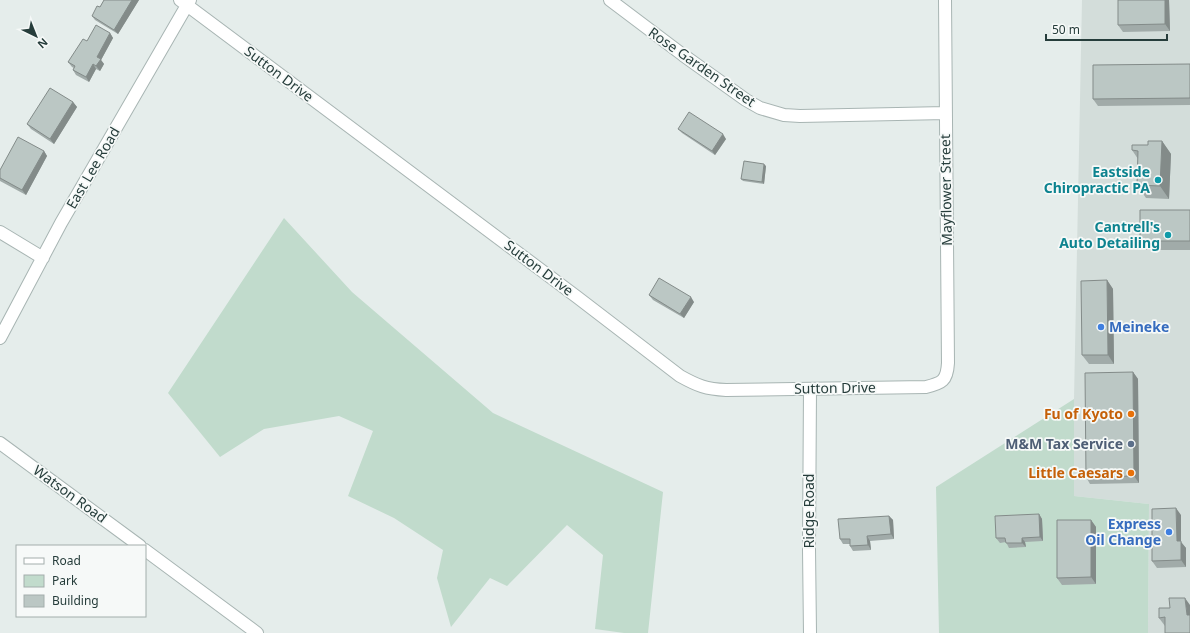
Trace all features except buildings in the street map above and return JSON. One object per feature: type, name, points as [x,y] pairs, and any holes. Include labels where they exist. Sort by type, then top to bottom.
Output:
[{"type":"street","name":"Rose Garden Street","points":[[610,0],[683,55],[746,100],[760,108],[784,115],[800,116],[946,113]]},
{"type":"street","name":"Mayflower Street","points":[[945,0],[948,363],[948,372],[945,379]]},
{"type":"street","name":"East Lee Road","points":[[0,338],[61,223],[186,2]]},
{"type":"street","name":"Sutton Drive","points":[[186,2],[680,376],[697,385],[726,390],[926,387],[939,384],[945,379]]},
{"type":"street","points":[[0,232],[43,258]]},
{"type":"street","name":"Ridge Road","points":[[810,389],[810,633]]},
{"type":"street","name":"Watson Road","points":[[0,443],[139,545]]},
{"type":"street","points":[[146,551],[258,633]]},
{"type":"shaded area","points":[[1082,0],[1190,0],[1190,633],[1148,633],[1149,504],[1074,496],[1074,399]]},
{"type":"green space","points":[[284,218],[352,292],[493,413],[663,492],[648,633],[624,633],[595,629],[603,555],[567,525],[507,586],[490,578],[451,627],[437,578],[443,550],[394,518],[348,496],[373,431],[339,416],[264,429],[220,457],[168,393]]},
{"type":"green space","points":[[1074,399],[1074,496],[1149,504],[1148,633],[939,633],[936,487]]},
{"type":"place","name":"Eastside Chiropractic PA","points":[[1158,180]]},
{"type":"place","name":"Cantrell's Auto Detailing","points":[[1168,235]]},
{"type":"place","name":"Meineke","points":[[1101,327]]},
{"type":"place","name":"Fu of Kyoto","points":[[1131,414]]},
{"type":"place","name":"M&M Tax Service","points":[[1131,444]]},
{"type":"place","name":"Little Caesars","points":[[1131,473]]},
{"type":"place","name":"Express Oil Change","points":[[1169,532]]}]
